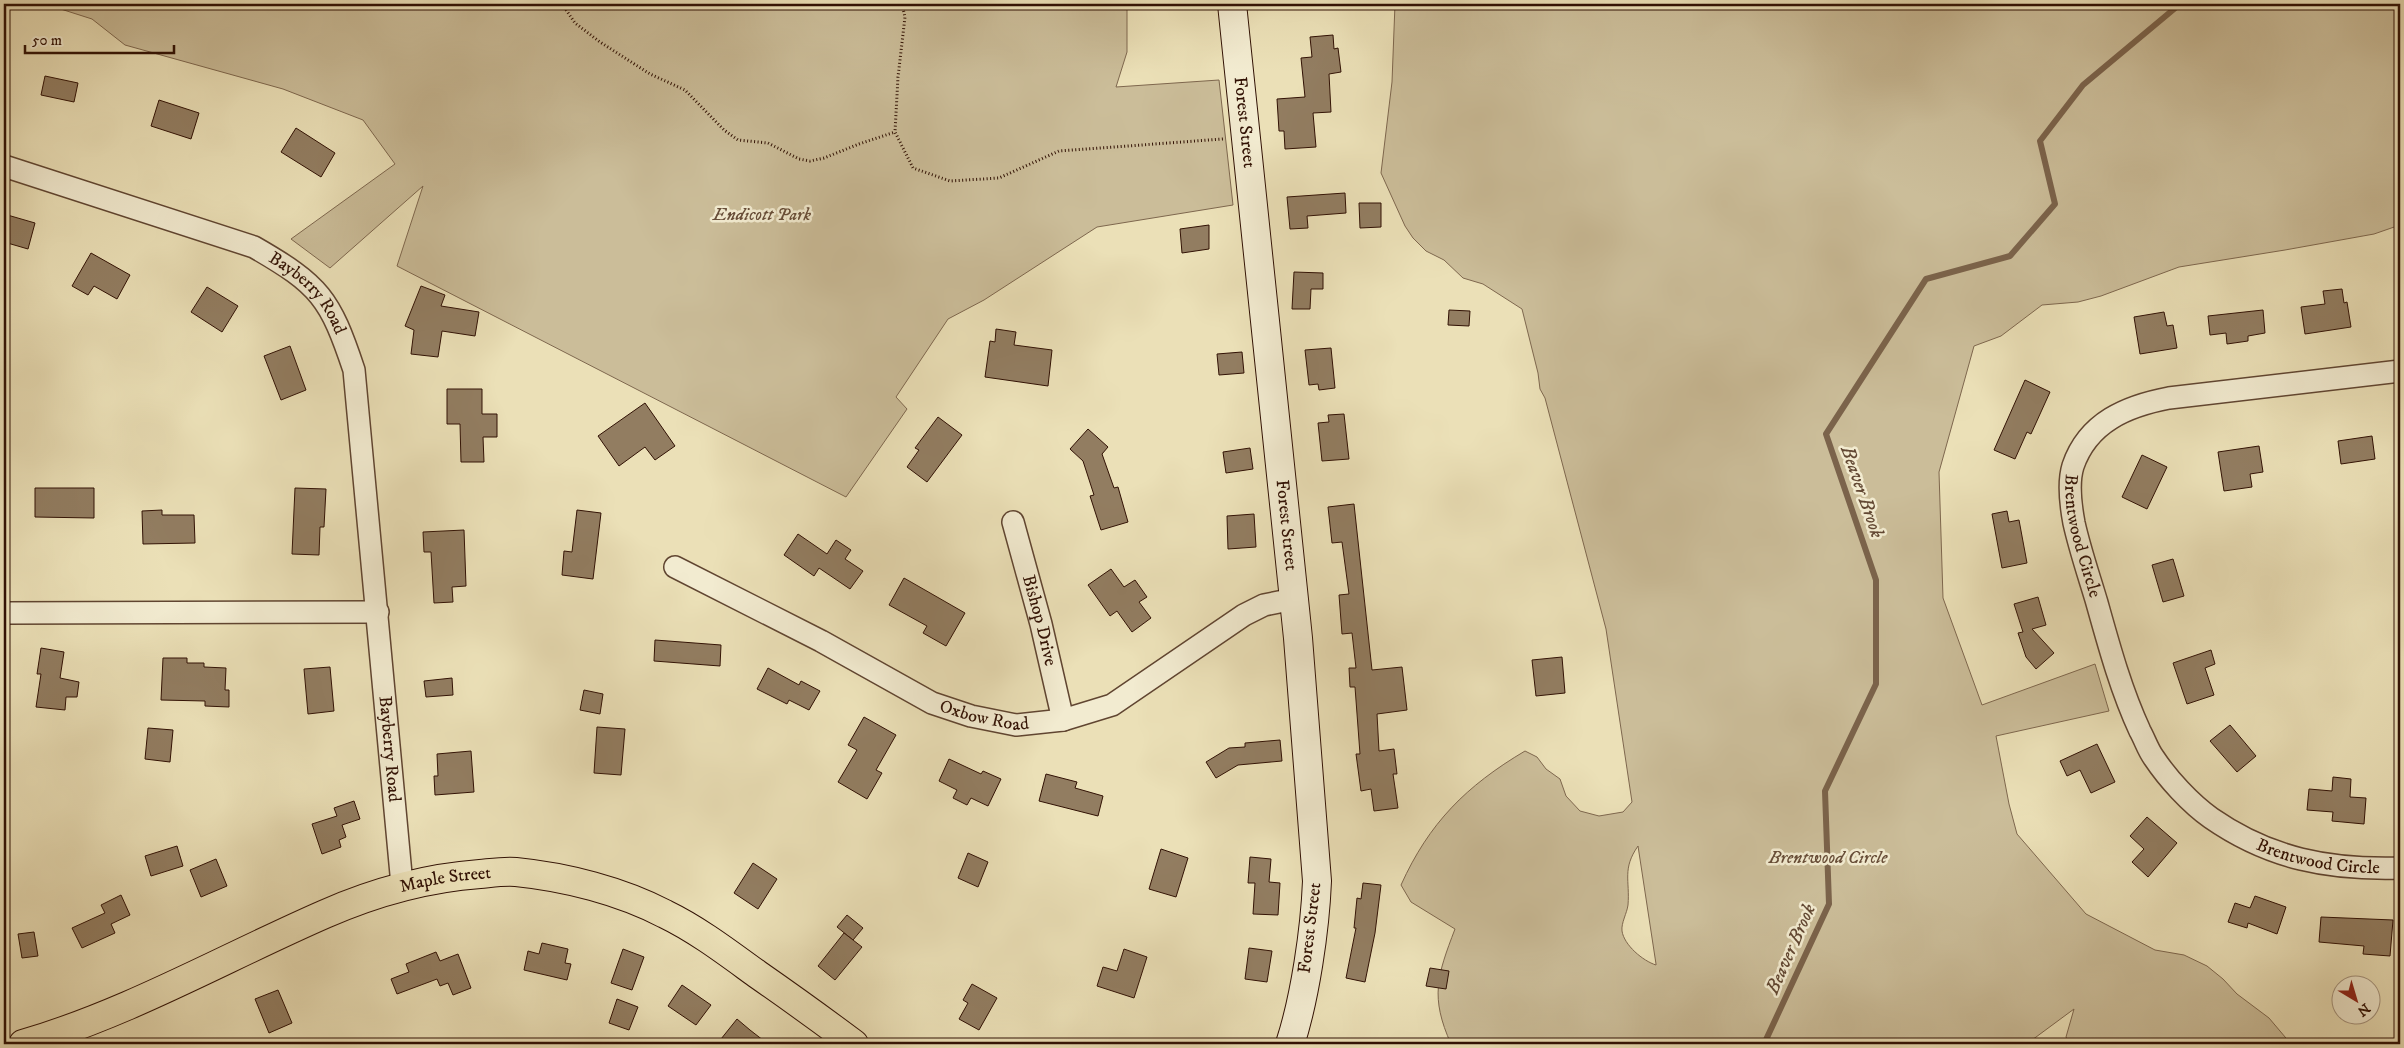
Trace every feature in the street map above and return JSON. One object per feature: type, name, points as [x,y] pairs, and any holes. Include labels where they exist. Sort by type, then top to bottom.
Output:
[{"type":"main road","name":"Maple Street","points":[[23,1044],[68,1031],[118,1012],[327,913],[402,885],[452,876],[514,871],[565,880],[618,894],[665,914],[714,943],[854,1044]]},
{"type":"street","name":"Forest Street","points":[[1232,4],[1294,600],[1317,881],[1316,905],[1298,1022],[1290,1044]]},
{"type":"street","name":"Bayberry Road","points":[[4,166],[254,247],[288,266],[313,286],[331,308],[354,370],[402,885]]},
{"type":"street","name":"Brentwood Circle","points":[[2400,371],[2140,404],[2114,416],[2096,430],[2080,449],[2073,468],[2071,493],[2074,522],[2115,668],[2134,717],[2153,757],[2182,791],[2210,817],[2247,840],[2279,854],[2320,865],[2370,869],[2400,868]]},
{"type":"street","name":"Bishop Drive","points":[[1012,522],[1041,624],[1063,720]]},
{"type":"street","name":"Oxbow Road","points":[[675,567],[821,641],[932,703],[971,716],[1016,725],[1063,720],[1112,705],[1244,616],[1264,605],[1294,600]]},
{"type":"street","points":[[4,613],[378,612]]},
{"type":"path","points":[[562,4],[564,10],[575,23],[600,42],[650,74],[685,90],[724,130],[738,140],[768,143],[799,159],[810,161],[824,158],[895,132]]},
{"type":"path","points":[[902,4],[905,17],[898,77],[895,132],[913,168],[950,181],[999,178],[1059,151],[1246,138]]},
{"type":"green space","name":"Endicott Park","points":[[45,4],[1127,4],[1127,52],[1116,87],[1219,80],[1233,205],[1097,227],[984,300],[948,319],[896,397],[907,409],[846,497],[397,266],[423,186],[330,268],[291,239],[395,164],[363,120],[283,89],[125,45],[92,19]]},
{"type":"green space","points":[[1395,4],[2400,4],[2400,225],[2374,234],[2179,267],[2101,296],[2078,302],[2042,305],[2001,336],[1974,346],[1939,472],[1943,598],[1982,705],[2095,664],[2109,711],[1996,736],[2009,804],[2017,834],[2086,914],[2155,950],[2184,955],[2207,966],[2237,994],[2269,1018],[2291,1044],[2069,1044],[2066,1037],[2074,1009],[2032,1040],[2034,1044],[1451,1044],[1440,1013],[1438,986],[1444,960],[1455,929],[1411,902],[1401,885],[1424,843],[1437,825],[1467,792],[1504,764],[1525,751],[1537,757],[1546,769],[1560,779],[1566,796],[1580,811],[1599,816],[1623,812],[1632,802],[1606,629],[1545,398],[1540,389],[1538,373],[1522,309],[1483,284],[1463,278],[1444,260],[1426,251],[1413,238],[1405,226],[1381,173],[1392,82]],"holes":[[[1638,846],[1656,965],[1645,960],[1635,952],[1626,942],[1622,931],[1628,905],[1628,868]]]},
{"type":"building","points":[[1333,35],[1334,49],[1338,48],[1341,72],[1329,74],[1331,112],[1313,113],[1316,147],[1285,149],[1284,131],[1279,131],[1277,99],[1305,97],[1301,58],[1312,57],[1310,37]]},
{"type":"building","points":[[45,76],[78,83],[74,102],[41,95]]},
{"type":"building","points":[[159,100],[199,113],[191,139],[151,126]]},
{"type":"building","points":[[296,128],[335,153],[321,177],[281,152]]},
{"type":"building","points":[[1345,193],[1346,213],[1307,216],[1308,228],[1290,229],[1287,197]]},
{"type":"building","points":[[1359,203],[1381,203],[1381,227],[1360,228]]},
{"type":"building","points":[[4,214],[35,223],[28,249],[4,242]]},
{"type":"building","points":[[1209,225],[1209,249],[1182,253],[1180,229]]},
{"type":"building","points":[[91,253],[130,275],[117,299],[94,286],[88,295],[72,286]]},
{"type":"building","points":[[1294,272],[1323,273],[1323,289],[1311,289],[1310,309],[1292,309]]},
{"type":"building","points":[[421,286],[445,295],[441,306],[479,312],[475,336],[442,331],[438,357],[411,354],[414,330],[405,326]]},
{"type":"building","points":[[207,287],[238,306],[222,332],[191,312]]},
{"type":"building","points":[[2342,289],[2344,303],[2347,302],[2351,327],[2305,334],[2301,307],[2325,304],[2323,291]]},
{"type":"building","points":[[1449,310],[1470,311],[1469,326],[1448,325]]},
{"type":"building","points":[[2263,310],[2265,333],[2248,336],[2248,341],[2227,344],[2226,333],[2210,335],[2208,316]]},
{"type":"building","points":[[2164,312],[2167,326],[2173,325],[2177,348],[2140,354],[2134,317]]},
{"type":"building","points":[[996,329],[1016,332],[1014,345],[1052,350],[1048,386],[985,377],[990,341],[995,342]]},
{"type":"building","points":[[290,346],[306,390],[281,400],[264,356]]},
{"type":"building","points":[[1331,348],[1335,388],[1319,390],[1318,384],[1309,385],[1305,350]]},
{"type":"building","points":[[1242,352],[1244,373],[1219,375],[1217,354]]},
{"type":"building","points":[[2025,380],[2050,392],[2031,434],[2027,432],[2015,459],[1994,450]]},
{"type":"building","points":[[447,389],[482,389],[482,414],[497,414],[497,437],[483,437],[484,462],[461,462],[460,424],[447,424]]},
{"type":"building","points":[[645,403],[675,446],[655,460],[645,447],[619,466],[598,436]]},
{"type":"building","points":[[1344,414],[1349,459],[1322,461],[1318,423],[1329,422],[1328,415]]},
{"type":"building","points":[[938,417],[962,435],[927,482],[907,467],[919,450],[915,448]]},
{"type":"building","points":[[1088,429],[1108,447],[1102,454],[1114,488],[1118,487],[1128,522],[1101,530],[1090,496],[1094,495],[1083,461],[1070,449]]},
{"type":"building","points":[[2372,436],[2375,459],[2341,464],[2338,441]]},
{"type":"building","points":[[2259,446],[2263,472],[2250,474],[2252,487],[2224,491],[2218,452]]},
{"type":"building","points":[[1250,448],[1253,469],[1226,473],[1223,452]]},
{"type":"building","points":[[2142,455],[2167,467],[2147,509],[2122,497]]},
{"type":"building","points":[[35,488],[94,488],[94,518],[35,517]]},
{"type":"building","points":[[295,488],[326,489],[324,527],[320,527],[319,555],[292,554]]},
{"type":"building","points":[[1354,504],[1372,670],[1402,667],[1407,710],[1377,714],[1379,751],[1394,749],[1397,774],[1393,774],[1398,808],[1374,811],[1371,789],[1361,791],[1356,754],[1360,754],[1355,687],[1350,687],[1349,668],[1356,668],[1352,633],[1342,634],[1339,595],[1349,594],[1342,542],[1332,543],[1328,507]]},
{"type":"building","points":[[162,510],[162,515],[194,515],[195,543],[143,544],[142,511]]},
{"type":"building","points":[[577,510],[601,513],[593,579],[562,575],[564,551],[572,552]]},
{"type":"building","points":[[2007,511],[2009,522],[2019,520],[2027,563],[2002,568],[1992,514]]},
{"type":"building","points":[[1254,514],[1256,547],[1228,549],[1227,516]]},
{"type":"building","points":[[464,530],[466,586],[452,587],[453,602],[434,603],[431,552],[424,552],[423,532]]},
{"type":"building","points":[[798,534],[827,554],[836,540],[851,550],[845,559],[863,571],[850,589],[819,568],[814,576],[784,555]]},
{"type":"building","points":[[2173,559],[2184,596],[2163,602],[2152,565]]},
{"type":"building","points":[[1111,569],[1124,587],[1135,580],[1147,597],[1139,602],[1151,618],[1132,632],[1117,611],[1110,616],[1088,585]]},
{"type":"building","points":[[904,578],[965,613],[946,646],[923,633],[927,626],[889,605]]},
{"type":"building","points":[[2038,597],[2046,625],[2032,629],[2054,653],[2036,669],[2026,657],[2018,633],[2023,632],[2014,604]]},
{"type":"building","points":[[655,640],[721,645],[720,666],[654,661]]},
{"type":"building","points":[[41,648],[64,652],[60,678],[79,682],[77,697],[66,697],[65,710],[36,707],[41,674],[37,674]]},
{"type":"building","points":[[2211,650],[2215,664],[2205,668],[2214,695],[2187,704],[2173,663]]},
{"type":"building","points":[[1562,657],[1565,693],[1536,696],[1532,660]]},
{"type":"building","points":[[163,658],[187,658],[187,663],[204,663],[204,667],[226,668],[225,690],[229,690],[229,707],[205,706],[205,701],[161,700]]},
{"type":"building","points":[[330,667],[334,711],[308,714],[304,669]]},
{"type":"building","points":[[768,668],[799,685],[801,681],[820,691],[809,710],[789,700],[787,704],[757,689]]},
{"type":"building","points":[[452,678],[453,695],[426,697],[424,681]]},
{"type":"building","points":[[584,690],[603,694],[600,714],[580,710]]},
{"type":"building","points":[[864,717],[896,735],[876,770],[882,773],[867,799],[838,782],[857,750],[848,745]]},
{"type":"building","points":[[2230,725],[2256,756],[2237,772],[2210,741]]},
{"type":"building","points":[[597,727],[625,729],[621,775],[594,773]]},
{"type":"building","points":[[148,728],[173,730],[170,762],[145,759]]},
{"type":"building","points":[[1280,740],[1282,761],[1238,765],[1216,778],[1206,762],[1229,748],[1245,747],[1245,743]]},
{"type":"building","points":[[2097,744],[2115,782],[2091,793],[2080,770],[2067,776],[2060,761]]},
{"type":"building","points":[[471,751],[474,792],[435,795],[434,776],[438,776],[437,754]]},
{"type":"building","points":[[949,759],[981,774],[983,771],[1001,779],[988,806],[971,798],[967,805],[953,798],[957,790],[939,781]]},
{"type":"building","points":[[1046,774],[1077,782],[1075,788],[1103,796],[1098,816],[1039,801]]},
{"type":"building","points":[[2333,777],[2351,779],[2350,797],[2366,798],[2364,824],[2332,821],[2333,812],[2307,810],[2309,789],[2332,791]]},
{"type":"building","points":[[354,801],[360,819],[342,825],[346,837],[339,840],[341,847],[322,854],[312,824],[337,816],[334,808]]},
{"type":"building","points":[[2147,817],[2177,843],[2148,877],[2132,862],[2144,849],[2130,836]]},
{"type":"building","points":[[177,846],[183,866],[151,876],[145,856]]},
{"type":"building","points":[[1161,849],[1188,858],[1176,897],[1149,889]]},
{"type":"building","points":[[968,853],[988,862],[978,887],[958,878]]},
{"type":"building","points":[[1250,857],[1271,859],[1269,882],[1280,883],[1278,915],[1253,914],[1255,883],[1248,883]]},
{"type":"building","points":[[216,859],[227,886],[201,897],[190,870]]},
{"type":"building","points":[[753,863],[777,879],[758,909],[734,893]]},
{"type":"building","points":[[1363,883],[1381,885],[1375,933],[1365,982],[1346,978],[1356,928],[1354,928],[1357,898],[1361,899]]},
{"type":"building","points":[[121,895],[130,915],[111,924],[115,933],[82,948],[72,928],[105,913],[101,905]]},
{"type":"building","points":[[2255,896],[2286,907],[2277,934],[2248,923],[2247,928],[2228,922],[2235,903],[2250,908]]},
{"type":"building","points":[[847,915],[863,928],[853,940],[837,927]]},
{"type":"building","points":[[2321,917],[2393,920],[2390,956],[2363,954],[2364,946],[2319,942]]},
{"type":"building","points":[[34,932],[38,956],[22,958],[18,934]]},
{"type":"building","points":[[844,933],[862,947],[835,980],[818,966]]},
{"type":"building","points":[[542,943],[568,949],[565,963],[571,964],[567,980],[524,970],[528,951],[539,954]]},
{"type":"building","points":[[1249,948],[1272,951],[1267,982],[1245,979]]},
{"type":"building","points":[[623,949],[644,957],[632,990],[611,983]]},
{"type":"building","points":[[1124,949],[1147,957],[1134,998],[1097,986],[1103,967],[1117,971]]},
{"type":"building","points":[[436,952],[440,961],[458,954],[471,988],[453,995],[448,983],[440,986],[437,979],[397,994],[391,979],[409,972],[406,964]]},
{"type":"building","points":[[1430,968],[1449,971],[1446,989],[1426,986]]},
{"type":"building","points":[[972,984],[997,998],[979,1030],[959,1019],[968,1003],[963,1000]]},
{"type":"building","points":[[682,985],[711,1005],[696,1025],[668,1006]]},
{"type":"building","points":[[278,990],[292,1023],[269,1033],[255,999]]},
{"type":"building","points":[[617,999],[638,1007],[629,1030],[609,1023]]},
{"type":"building","points":[[737,1019],[750,1030],[768,1044],[717,1044]]},
{"type":"waterway","name":"Beaver Brook","points":[[1764,1044],[1829,904],[1825,791],[1876,684],[1876,580],[1826,434],[1926,279],[2010,256],[2055,204],[2040,141],[2083,85],[2180,4]]}]
